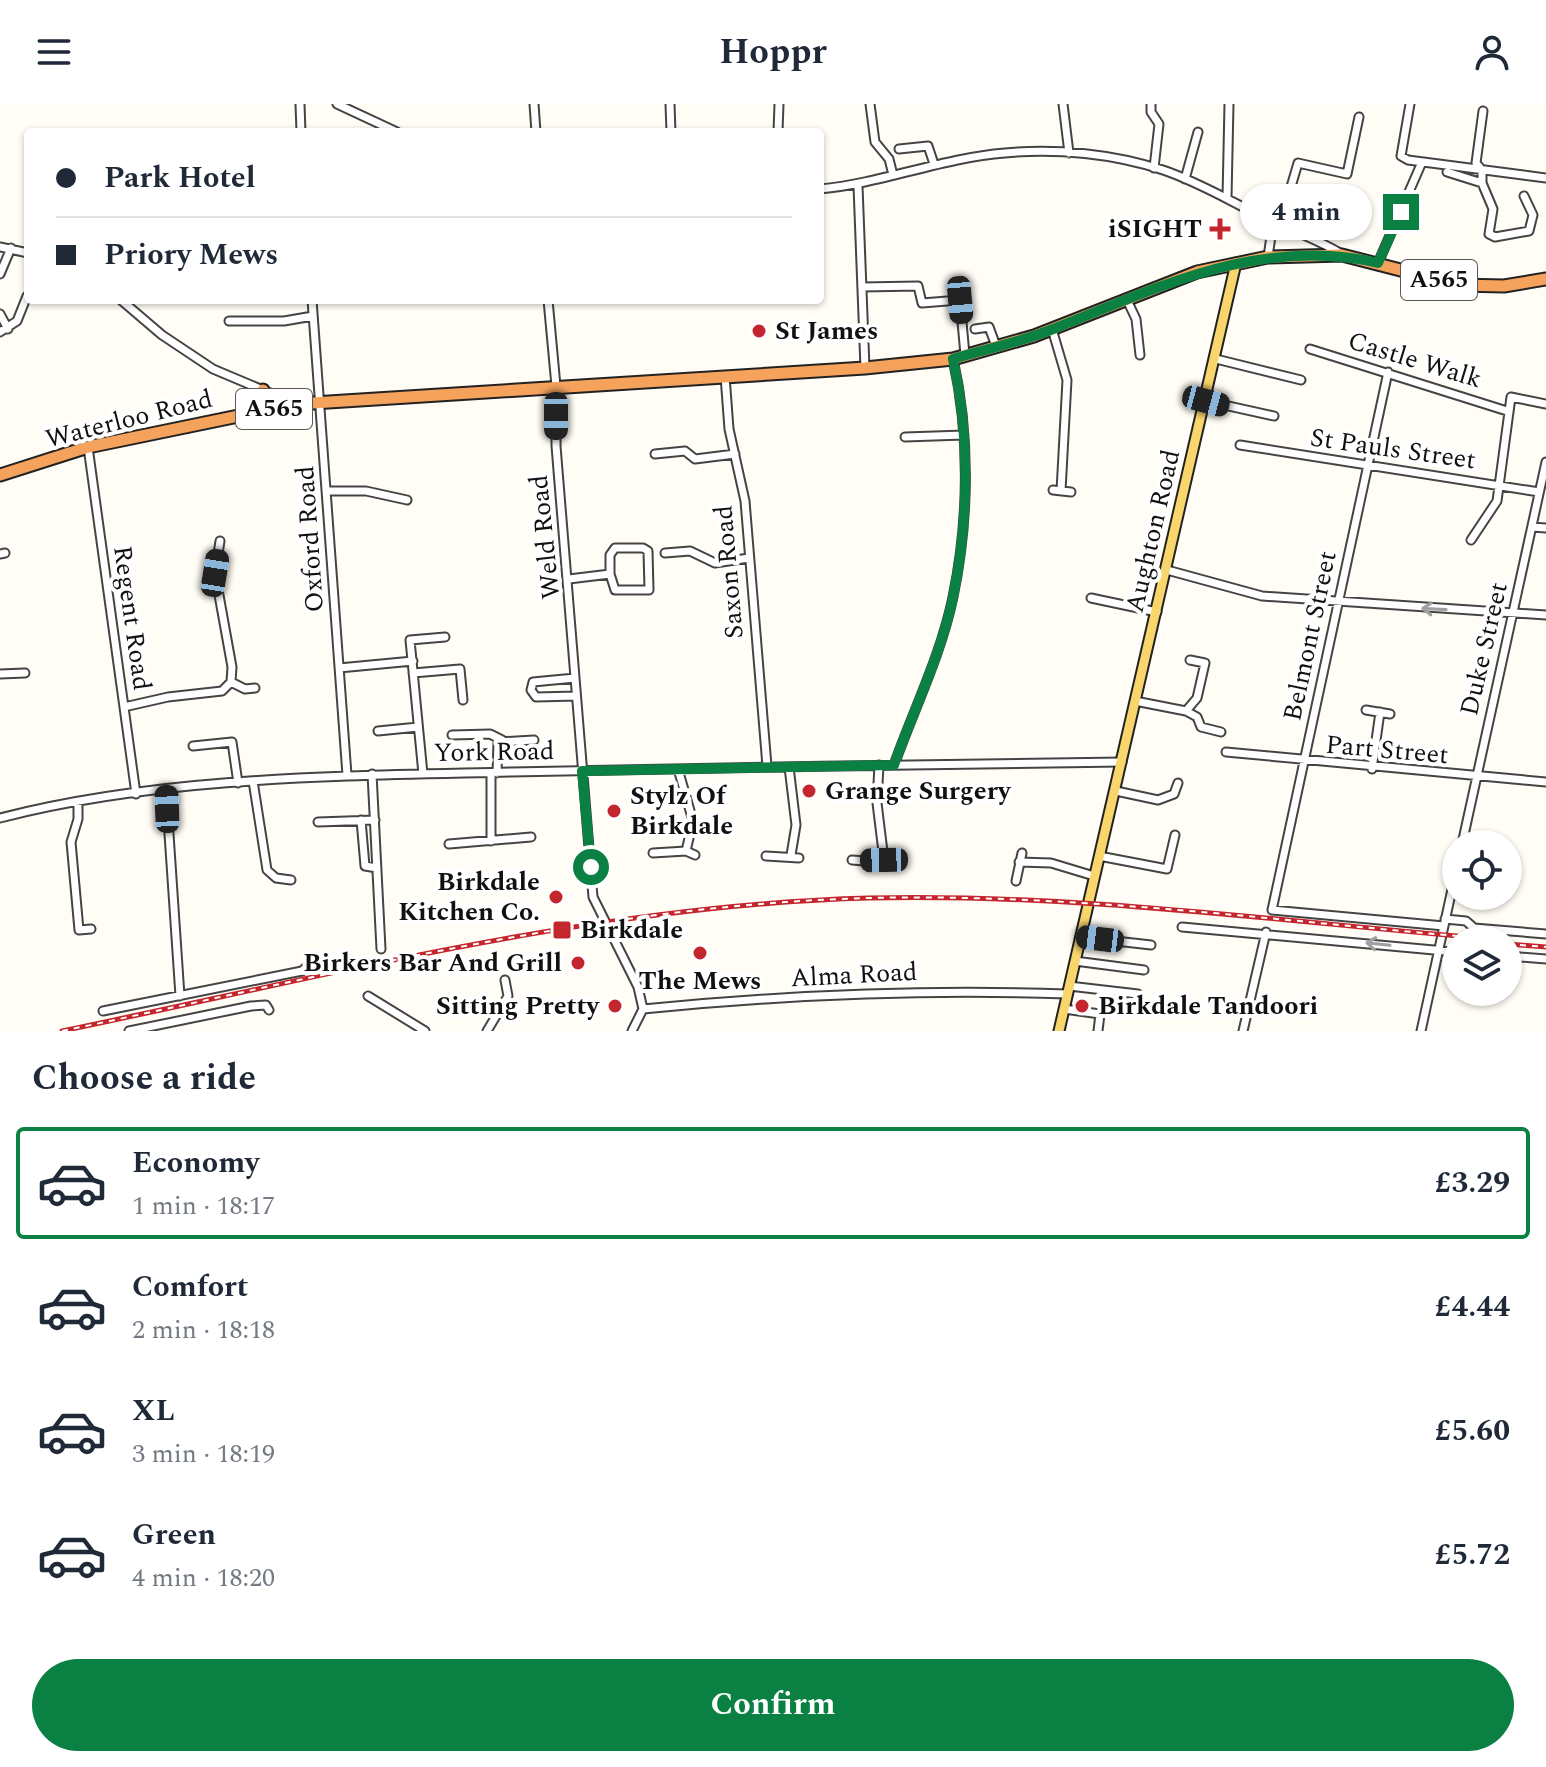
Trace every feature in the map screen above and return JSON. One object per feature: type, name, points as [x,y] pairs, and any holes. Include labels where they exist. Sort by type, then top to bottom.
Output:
[{"type":"highway","name":"A565","points":[[556,386],[865,368],[959,357],[1052,329],[1197,272],[1268,257],[1342,255],[1459,285],[1504,286],[1543,278]]},
{"type":"highway","name":"Waterloo Road","points":[[0,475],[88,447],[297,404],[556,386]]},
{"type":"highway","points":[[262,411],[266,397],[263,390]]},
{"type":"main road","name":"Aughton Road","points":[[1059,1031],[1236,263]]},
{"type":"street","points":[[300,104],[301,128]]},
{"type":"street","points":[[337,104],[388,128]]},
{"type":"street","points":[[534,104],[536,128]]},
{"type":"street","points":[[670,104],[671,128]]},
{"type":"street","points":[[778,128],[779,104]]},
{"type":"street","points":[[870,104],[875,142],[889,159],[893,175]]},
{"type":"street","points":[[1063,104],[1069,153]]},
{"type":"street","points":[[1151,104],[1151,112],[1159,124],[1154,168]]},
{"type":"street","points":[[1227,198],[1229,104]]},
{"type":"street","points":[[1410,104],[1401,156],[1422,162],[1546,178]]},
{"type":"street","points":[[1483,111],[1476,163],[1482,170],[1482,183],[1493,209],[1489,234],[1495,237],[1522,233],[1532,227],[1533,215],[1524,196]]},
{"type":"street","points":[[1268,257],[1276,223],[1298,163],[1347,174],[1359,117]]},
{"type":"street","points":[[1185,179],[1198,132]]},
{"type":"street","points":[[899,149],[928,146],[934,164]]},
{"type":"street","points":[[824,189],[858,186],[934,164],[1006,152],[1069,153],[1154,168],[1185,179],[1342,255]]},
{"type":"street","points":[[1378,263],[1422,162]]},
{"type":"street","points":[[1447,172],[1482,183]]},
{"type":"street","points":[[858,186],[865,368]]},
{"type":"street","points":[[0,247],[24,252]]},
{"type":"street","points":[[0,274],[11,248]]},
{"type":"street","points":[[862,287],[918,286],[922,303],[960,300],[959,357],[965,476],[953,596],[930,672],[894,765]]},
{"type":"street","points":[[1127,300],[1136,319],[1140,355]]},
{"type":"street","points":[[0,314],[4,330],[17,321],[24,304]]},
{"type":"street","points":[[126,304],[162,335],[213,369],[297,404]]},
{"type":"street","name":"Oxford Road","points":[[312,304],[347,775]]},
{"type":"street","name":"Weld Road","points":[[548,304],[556,386],[556,446],[593,897],[625,956],[643,1009]]},
{"type":"street","points":[[229,321],[284,321],[313,316]]},
{"type":"street","points":[[975,329],[989,327],[996,346]]},
{"type":"street","points":[[1052,329],[1067,380],[1057,490],[1071,492]]},
{"type":"street","name":"Castle Walk","points":[[1310,349],[1507,411]]},
{"type":"street","points":[[1216,359],[1301,380]]},
{"type":"street","name":"Belmont Street","points":[[1388,372],[1272,910],[1444,923]]},
{"type":"street","name":"Saxon Road","points":[[725,376],[735,454],[745,501],[767,766]]},
{"type":"street","points":[[1471,540],[1497,501],[1511,397],[1546,404]]},
{"type":"street","points":[[1206,401],[1274,416]]},
{"type":"street","points":[[905,437],[964,435]]},
{"type":"street","name":"St Pauls Street","points":[[1240,445],[1539,492]]},
{"type":"street","name":"Regent Road","points":[[88,447],[136,794]]},
{"type":"street","points":[[655,454],[685,451],[695,459],[735,454]]},
{"type":"street","name":"Duke Street","points":[[1465,830],[1546,462]]},
{"type":"street","points":[[327,491],[366,491],[407,500]]},
{"type":"street","points":[[1532,527],[1546,528]]},
{"type":"street","points":[[124,707],[168,697],[222,691],[231,682],[232,667],[215,573],[220,541]]},
{"type":"street","points":[[615,548],[643,548],[648,551],[649,590],[615,590],[610,574],[610,555],[615,548]]},
{"type":"street","points":[[665,553],[690,551],[715,563],[749,558]]},
{"type":"street","points":[[1167,570],[1262,596],[1338,604],[1546,615]]},
{"type":"street","points":[[569,579],[610,574]]},
{"type":"street","points":[[1091,598],[1157,612]]},
{"type":"street","points":[[423,774],[410,640],[445,637]]},
{"type":"street","points":[[1186,711],[1197,698],[1205,663],[1190,660]]},
{"type":"street","points":[[339,668],[413,661]]},
{"type":"street","points":[[413,673],[460,669],[463,700]]},
{"type":"street","points":[[0,674],[25,673]]},
{"type":"street","points":[[575,678],[540,679],[533,682],[531,690],[536,697],[576,696]]},
{"type":"street","points":[[231,682],[245,689],[255,688]]},
{"type":"street","points":[[1135,701],[1186,711],[1197,717],[1201,727],[1221,732]]},
{"type":"street","points":[[1366,710],[1390,714]]},
{"type":"street","points":[[1372,769],[1380,712]]},
{"type":"street","points":[[378,731],[418,727]]},
{"type":"street","points":[[452,735],[490,734],[502,740],[534,740]]},
{"type":"street","points":[[491,841],[496,748],[502,740]]},
{"type":"street","points":[[193,746],[232,742],[238,783]]},
{"type":"street","name":"Part Street","points":[[1226,752],[1372,769],[1546,782]]},
{"type":"street","name":"York Road","points":[[0,818],[166,790],[347,775],[1122,762]]},
{"type":"street","points":[[852,860],[887,861],[877,803],[879,765]]},
{"type":"street","points":[[766,856],[795,857],[796,825],[789,767]]},
{"type":"street","points":[[678,769],[693,821],[686,851]]},
{"type":"street","points":[[372,774],[381,949]]},
{"type":"street","points":[[253,781],[267,870],[276,878],[291,880]]},
{"type":"street","points":[[1116,791],[1158,800],[1174,794],[1178,783]]},
{"type":"street","points":[[166,790],[180,996]]},
{"type":"street","points":[[78,803],[78,819],[71,842],[79,934],[91,929]]},
{"type":"street","points":[[361,820],[365,866],[377,868]]},
{"type":"street","points":[[318,822],[375,820]]},
{"type":"street","points":[[1099,856],[1167,869],[1175,835]]},
{"type":"street","points":[[449,844],[531,837]]},
{"type":"street","points":[[653,853],[686,851],[695,855]]},
{"type":"street","points":[[1016,881],[1021,857],[1094,876]]},
{"type":"street","points":[[1421,1031],[1447,910]]},
{"type":"street","points":[[1444,923],[1466,921],[1474,928],[1546,934]]},
{"type":"street","points":[[1182,927],[1266,932],[1442,951]]},
{"type":"street","points":[[1243,1031],[1266,932]]},
{"type":"street","points":[[1080,937],[1151,945]]},
{"type":"street","points":[[1522,957],[1546,959]]},
{"type":"street","points":[[1075,961],[1144,970]]},
{"type":"street","points":[[103,1011],[302,971],[310,964]]},
{"type":"street","points":[[487,1031],[508,996],[505,980]]},
{"type":"street","name":"Alma Road","points":[[643,1009],[731,1000],[957,990],[1068,990],[1138,994],[1136,1007]]},
{"type":"street","points":[[368,996],[425,1031]]},
{"type":"street","points":[[129,1031],[146,1030],[251,1006],[266,1005],[269,1010]]},
{"type":"street","points":[[632,1031],[643,1009]]},
{"type":"street","points":[[1064,1009],[1100,1014],[1098,1031]]},
{"type":"railway","points":[[62,1031],[462,946],[665,914],[767,903],[869,898],[1028,900],[1442,934]]},
{"type":"railway","points":[[1522,945],[1546,947]]},
{"type":"place","name":"iSIGHT","points":[[1220,229]]},
{"type":"place","name":"St James","points":[[759,331]]},
{"type":"place","name":"Grange Surgery","points":[[809,791]]},
{"type":"place","name":"Stylz Of Birkdale","points":[[614,811]]},
{"type":"place","name":"Birkdale Kitchen Co.","points":[[556,897]]},
{"type":"place","name":"Birkdale","points":[[562,930]]},
{"type":"place","name":"The Mews","points":[[700,953]]},
{"type":"place","name":"Birkers Bar And Grill","points":[[578,963]]},
{"type":"place","name":"Sitting Pretty","points":[[615,1006]]},
{"type":"place","name":"Birkdale Tandoori","points":[[1082,1006]]},
{"type":"route","points":[[591,867],[582,771],[894,765],[930,672],[953,596],[965,476],[963,410],[953,359],[1034,336],[1197,272],[1236,263],[1309,253],[1342,255],[1378,263],[1401,212]]}]
